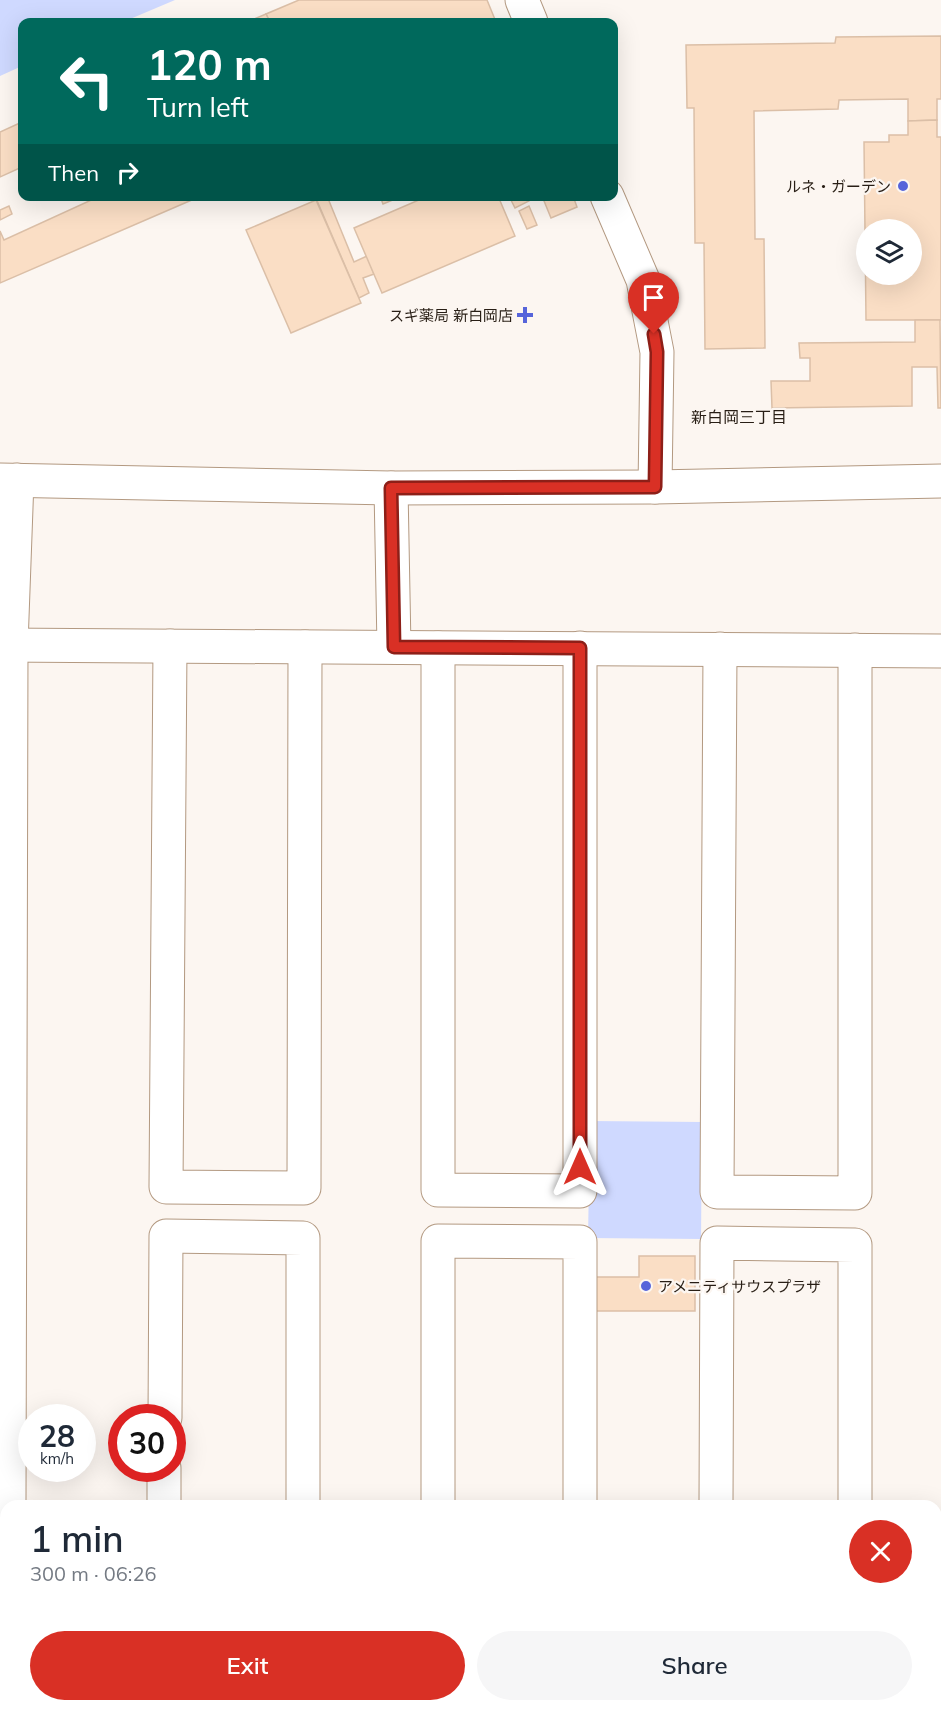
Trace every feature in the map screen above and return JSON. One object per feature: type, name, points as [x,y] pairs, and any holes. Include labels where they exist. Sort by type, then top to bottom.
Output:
[{"type":"street","points":[[522,0],[529,18]]},
{"type":"street","points":[[609,201],[643,280],[657,352],[655,487]]},
{"type":"street","points":[[9,1500],[6,645],[8,480],[391,488],[655,487],[941,482]]},
{"type":"street","points":[[391,488],[394,647]]},
{"type":"street","points":[[6,645],[941,651]]},
{"type":"street","points":[[170,646],[166,1187],[304,1188],[305,647]]},
{"type":"street","points":[[438,648],[438,1190],[473,1191],[580,1191],[580,648]]},
{"type":"street","points":[[720,649],[717,1192],[832,1193],[855,1193],[855,650]]},
{"type":"street","points":[[165,1404],[166,1236],[303,1238],[303,1500]]},
{"type":"street","points":[[438,1500],[438,1241],[580,1242],[580,1500]]},
{"type":"street","points":[[716,1500],[717,1243],[855,1245],[855,1500]]},
{"type":"street","points":[[164,1482],[164,1500]]},
{"type":"shaded area","points":[[0,0],[175,0],[132,18],[18,18],[18,68],[0,76]]},
{"type":"shaded area","points":[[590,1121],[702,1122],[701,1239],[588,1238]]},
{"type":"building","points":[[299,0],[487,0],[494,18],[268,18],[266,14]]},
{"type":"building","points":[[266,14],[268,18],[256,18]]},
{"type":"building","points":[[941,36],[941,99],[937,99],[937,120],[908,121],[908,99],[839,100],[838,109],[754,111],[755,239],[764,239],[765,348],[705,349],[704,243],[695,243],[694,108],[687,108],[686,45],[835,43],[836,37]]},
{"type":"building","name":"ルネ・ガーデン","points":[[937,120],[937,137],[941,137],[941,320],[866,320],[866,285],[922,285],[922,219],[865,219],[864,142],[889,142],[889,135],[908,135],[908,121]]},
{"type":"building","points":[[18,124],[18,169],[0,177],[0,132]]},
{"type":"building","points":[[89,201],[189,201],[0,283],[0,231],[4,240]]},
{"type":"building","points":[[316,201],[361,303],[291,333],[246,230]]},
{"type":"building","points":[[317,201],[329,201],[354,262],[367,256],[374,274],[363,278],[369,293],[359,298]]},
{"type":"building","points":[[416,201],[500,201],[515,236],[382,293],[354,228]]},
{"type":"building","points":[[512,201],[529,201],[515,208]]},
{"type":"building","points":[[544,201],[575,201],[577,207],[551,218]]},
{"type":"building","points":[[9,206],[12,214],[0,220],[0,210]]},
{"type":"building","points":[[529,206],[537,225],[527,229],[519,211]]},
{"type":"building","points":[[915,320],[940,320],[941,408],[938,408],[937,367],[912,367],[912,406],[772,408],[771,381],[810,381],[810,358],[800,358],[799,343],[915,342]]},
{"type":"building","points":[[639,1256],[695,1256],[695,1311],[588,1311],[588,1277],[639,1277]]},
{"type":"place","name":"ルネ・ガーデン","points":[[903,186]]},
{"type":"place","name":"スギ薬局 新白岡店","points":[[525,315]]},
{"type":"place","name":"アメニティサウスプラザ","points":[[646,1286]]},
{"type":"district","name":"新白岡三丁目","points":[[739,417]]},
{"type":"route","points":[[580,1167],[580,648],[394,647],[391,488],[655,487],[657,352],[654,334]]}]
